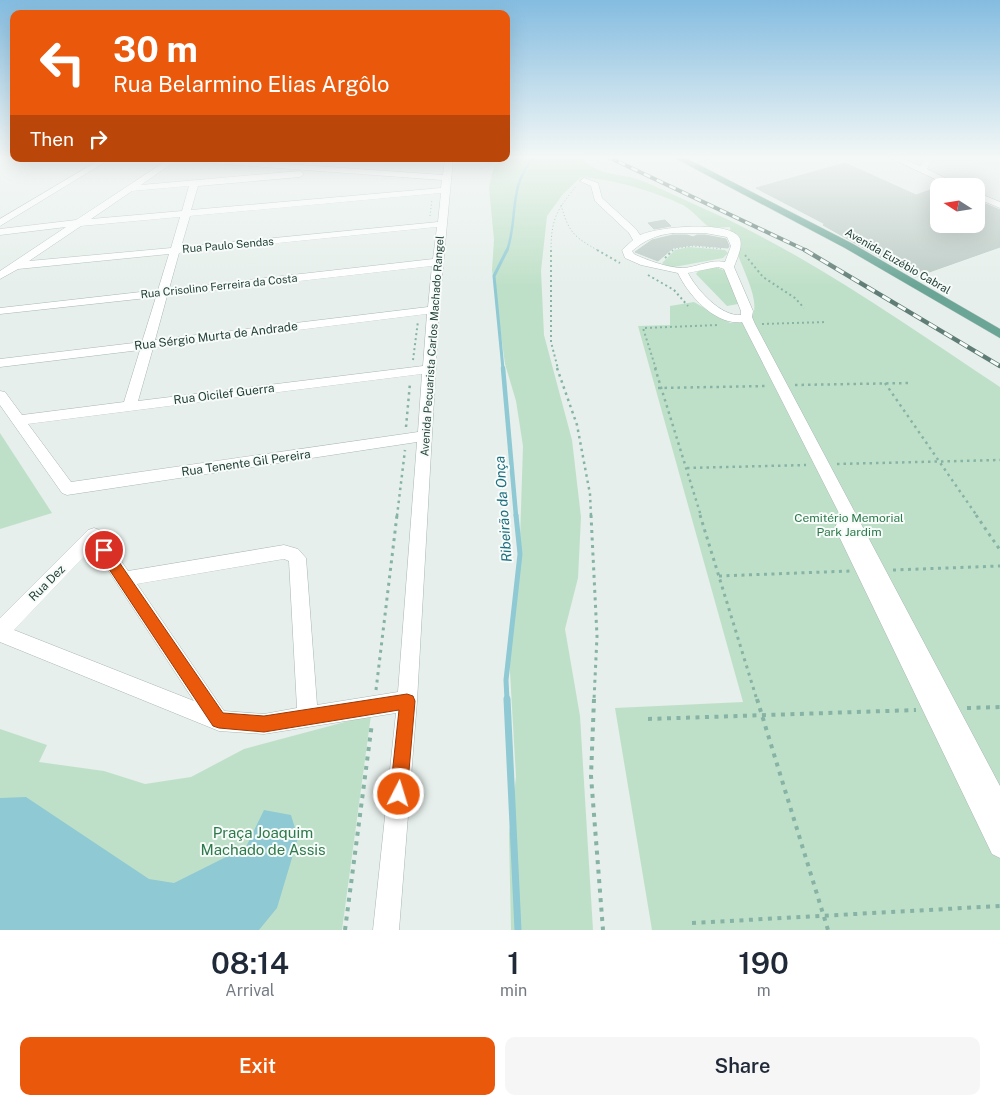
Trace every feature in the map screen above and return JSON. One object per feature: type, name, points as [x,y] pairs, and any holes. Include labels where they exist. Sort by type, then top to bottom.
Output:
[{"type":"main road","name":"Avenida Euzébio Cabral","points":[[759,199],[849,246],[1000,334]]},
{"type":"street","points":[[0,223],[39,199]]},
{"type":"street","points":[[0,276],[113,199]]},
{"type":"street","points":[[130,406],[190,199]]},
{"type":"street","points":[[0,232],[79,222],[339,199]]},
{"type":"street","name":"Avenida Pecuarista Carlos Machado Rangel","points":[[386,930],[407,701],[433,310],[445,199]]},
{"type":"street","points":[[598,199],[637,237],[637,242]]},
{"type":"street","points":[[987,199],[1000,205]]},
{"type":"street","name":"Rua Paulo Sendas","points":[[15,266],[442,224]]},
{"type":"street","points":[[626,225],[652,234]]},
{"type":"street","points":[[729,267],[736,246],[735,239],[731,235],[700,230],[677,230],[652,234],[626,250],[629,256],[645,263],[682,271],[711,265],[723,264],[729,267],[748,310],[742,318]]},
{"type":"street","name":"Rua Crisolino Ferreira da Costa","points":[[0,311],[439,262]]},
{"type":"street","points":[[682,271],[683,277],[693,288],[724,316],[742,318]]},
{"type":"street","name":"Rua Sérgio Murta de Andrade","points":[[0,362],[433,310]]},
{"type":"street","points":[[742,318],[940,709],[1000,846]]},
{"type":"street","name":"Rua Oicilef Guerra","points":[[19,420],[429,369]]},
{"type":"street","points":[[0,395],[19,420]]},
{"type":"street","name":"Rua Tenente Gil Pereira","points":[[19,420],[67,489],[425,436]]},
{"type":"street","name":"Rua Dez","points":[[0,632],[94,535],[124,579]]},
{"type":"street","points":[[219,720],[124,579],[284,552],[292,554],[297,558],[308,718]]},
{"type":"street","points":[[0,632],[219,720],[264,724],[407,701]]},
{"type":"street","points":[[940,709],[1000,809]]},
{"type":"path","points":[[429,226],[432,199]]},
{"type":"path","points":[[565,199],[554,218],[550,256],[551,342],[561,382],[577,425],[590,494],[597,636],[592,776],[603,930]]},
{"type":"path","points":[[345,930],[405,466],[412,371],[419,311]]},
{"type":"path","points":[[643,328],[828,930]]},
{"type":"path","points":[[885,383],[1000,550]]},
{"type":"path","points":[[686,468],[1000,460]]},
{"type":"path","points":[[648,719],[1000,707]]},
{"type":"path","points":[[692,923],[1000,906]]},
{"type":"green space","name":"Cemitério Memorial Park Jardim","points":[[490,199],[559,199],[547,216],[541,271],[544,335],[572,440],[581,517],[578,578],[565,629],[580,716],[593,930],[511,930],[509,834],[516,777],[509,655],[520,540],[523,446],[516,401],[505,364],[492,270],[494,240]]},
{"type":"green space","name":"Cemitério Memorial Park Jardim","points":[[670,199],[683,199],[777,245],[853,290],[1000,387],[1000,930],[652,930],[615,708],[743,702],[638,326],[670,325],[670,306],[694,302],[730,323],[750,323],[754,311],[754,302],[749,282],[735,248],[730,227],[710,228],[690,210]]},
{"type":"green space","points":[[689,247],[725,250],[728,253],[723,258],[674,267],[668,267],[662,263],[675,250]]},
{"type":"green space","points":[[715,267],[726,271],[738,304],[727,306],[696,274],[700,269]]},
{"type":"green space","points":[[0,433],[52,513],[0,529]]},
{"type":"green space","name":"Praça Joaquim Machado de Assis","points":[[371,715],[342,930],[0,930],[0,729],[47,745],[39,762],[104,771],[145,784],[191,777],[244,749]]},
{"type":"water","points":[[26,797],[149,879],[174,883],[246,847],[264,810],[291,815],[298,838],[277,908],[259,930],[0,930],[0,798]]},
{"type":"building","points":[[778,199],[930,199],[930,233],[985,233],[985,204],[1000,210],[1000,247],[915,277],[823,225],[825,224]]},
{"type":"building","points":[[665,220],[671,226],[654,229],[648,223]]},
{"type":"building","points":[[673,235],[693,237],[705,235],[726,239],[729,246],[728,248],[693,245],[673,248],[658,261],[635,252],[652,240]]},
{"type":"waterway","name":"Ribeirão da Onça","points":[[507,251],[511,238],[515,199]]},
{"type":"waterway","name":"Ribeirão da Onça","points":[[503,369],[494,276],[507,250]]},
{"type":"waterway","name":"Ribeirão da Onça","points":[[503,368],[516,516]]},
{"type":"waterway","name":"Ribeirão da Onça","points":[[507,700],[506,680],[520,554],[516,515]]},
{"type":"waterway","name":"Ribeirão da Onça","points":[[507,699],[518,930]]},
{"type":"railway","points":[[698,199],[805,250]]},
{"type":"railway","points":[[805,250],[1000,366]]},
{"type":"route","points":[[104,550],[219,720],[264,724],[407,701],[399,794]]}]
